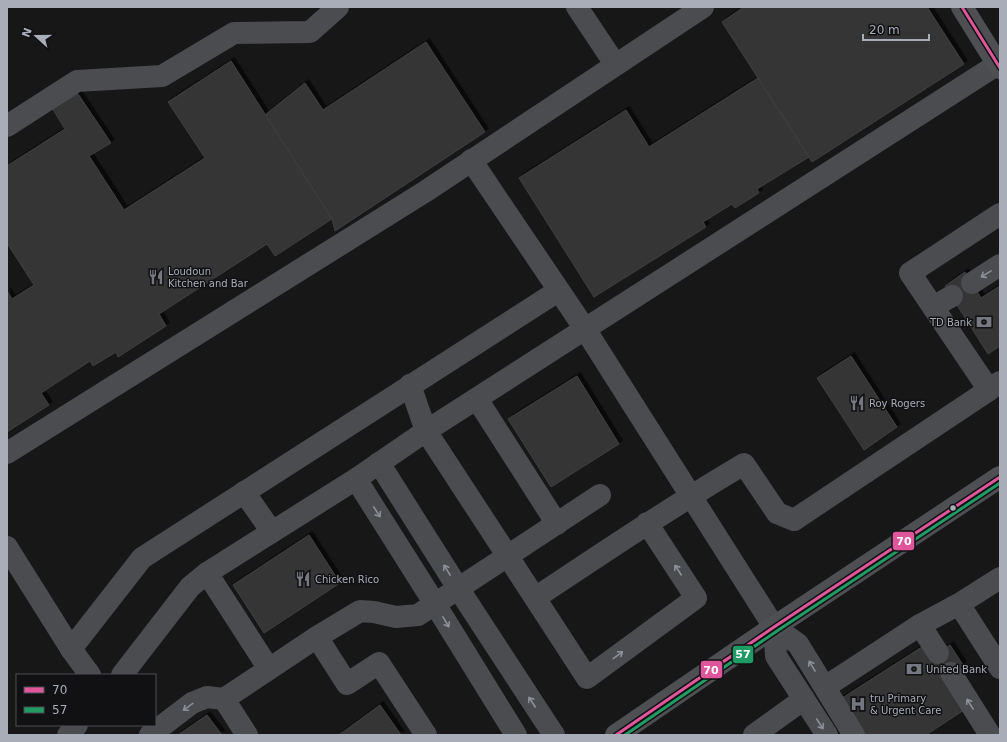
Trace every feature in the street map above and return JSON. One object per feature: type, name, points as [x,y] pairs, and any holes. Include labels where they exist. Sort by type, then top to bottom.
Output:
[{"type":"main road","points":[[962,7],[999,66]]},
{"type":"main road","points":[[616,735],[1000,477]]},
{"type":"lane","points":[[7,126],[77,81],[162,76],[234,33],[310,32],[338,7]]},
{"type":"lane","points":[[577,7],[615,64]]},
{"type":"lane","points":[[7,453],[426,191],[615,64],[703,7]]},
{"type":"lane","points":[[123,674],[190,587],[207,573],[356,479],[426,431],[585,329],[999,66]]},
{"type":"lane","points":[[471,160],[585,329],[774,628],[798,644],[854,735]]},
{"type":"lane","points":[[535,598],[647,523],[744,464],[777,513],[794,520],[994,386],[942,301],[910,273],[1000,214]]},
{"type":"lane","points":[[972,283],[1000,265]]},
{"type":"lane","points":[[72,649],[142,558],[558,291]]},
{"type":"lane","points":[[410,385],[426,431],[587,678],[696,598],[647,523]]},
{"type":"lane","points":[[477,399],[557,524]]},
{"type":"lane","points":[[379,463],[554,735]]},
{"type":"lane","points":[[356,479],[436,604],[516,735]]},
{"type":"lane","points":[[244,492],[272,532]]},
{"type":"lane","points":[[150,735],[192,703],[206,697],[224,699],[317,637],[360,611],[374,612],[396,617],[418,615],[600,495]]},
{"type":"lane","points":[[7,547],[89,674]]},
{"type":"lane","points":[[207,573],[269,669]]},
{"type":"lane","points":[[824,687],[920,625],[959,604],[1000,578]]},
{"type":"lane","points":[[959,604],[1000,668]]},
{"type":"lane","points":[[920,625],[938,653]]},
{"type":"lane","points":[[774,628],[776,656],[827,735]]},
{"type":"lane","points":[[317,637],[347,684],[379,663],[426,735]]},
{"type":"lane","points":[[951,673],[986,733]]},
{"type":"lane","points":[[224,699],[247,735]]},
{"type":"lane","points":[[754,735],[804,700]]},
{"type":"lane","points":[[68,735],[76,726]]},
{"type":"building","points":[[744,7],[927,7],[964,64],[812,162],[722,22]]},
{"type":"building","points":[[426,42],[485,132],[335,231],[332,219],[265,115],[305,83],[323,110]]},
{"type":"building","points":[[231,61],[332,219],[275,256],[267,244],[159,314],[166,326],[118,357],[116,352],[93,366],[90,361],[41,393],[49,405],[7,432],[7,291],[12,299],[34,285],[7,243],[7,166],[65,129],[52,108],[78,94],[111,143],[89,156],[124,210],[205,158],[168,102]]},
{"type":"building","points":[[758,78],[809,157],[757,189],[759,193],[735,208],[732,204],[703,222],[706,227],[594,297],[519,178],[626,110],[649,147]]},
{"type":"building","name":"TD Bank","points":[[965,272],[981,298],[1000,286],[1000,346],[988,354],[945,286]]},
{"type":"building","name":"Roy Rogers","points":[[851,356],[897,427],[864,450],[817,378]]},
{"type":"building","points":[[577,376],[619,444],[551,487],[508,419]]},
{"type":"building","points":[[309,535],[340,583],[264,633],[233,585]]},
{"type":"building","points":[[925,645],[932,657],[950,645],[963,665],[943,677],[964,710],[926,735],[861,735],[839,700]]},
{"type":"building","points":[[380,705],[401,735],[339,735]]},
{"type":"building","points":[[207,715],[222,735],[178,735]]},
{"type":"transit line","name":"70","points":[[962,7],[1000,68]]},
{"type":"transit line","name":"70","points":[[616,735],[774,627],[1000,477]]},
{"type":"transit line","name":"57","points":[[625,735],[777,631],[1000,483]]},
{"type":"place","name":"Loudoun Kitchen and Bar","points":[[156,277]]},
{"type":"place","name":"TD Bank","points":[[984,322]]},
{"type":"place","name":"Roy Rogers","points":[[857,403]]},
{"type":"place","name":"Chicken Rico","points":[[303,579]]},
{"type":"place","name":"United Bank","points":[[914,669]]},
{"type":"place","name":"tru Primary & Urgent Care","points":[[858,704]]}]
